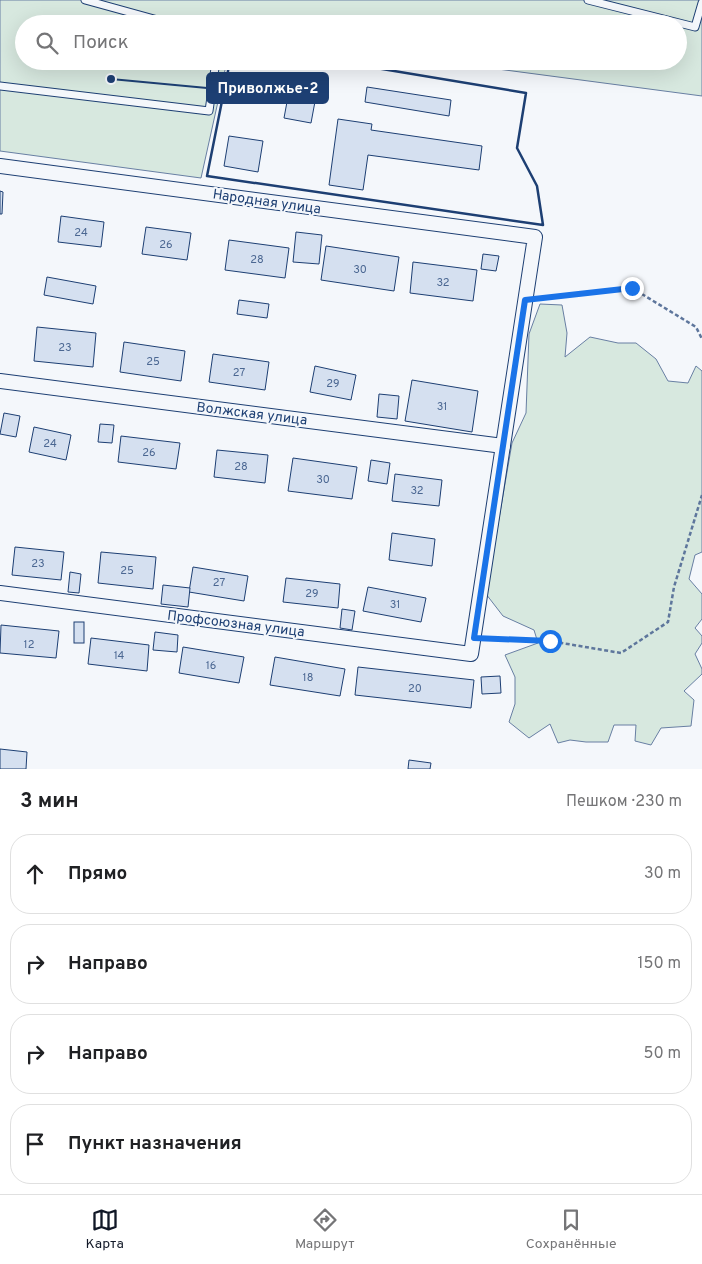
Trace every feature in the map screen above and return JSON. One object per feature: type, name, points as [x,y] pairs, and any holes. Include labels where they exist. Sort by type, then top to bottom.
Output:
[{"type":"street","name":"Народная улица","points":[[0,166],[535,237],[525,300]]},
{"type":"street","points":[[474,638],[525,300]]},
{"type":"street","name":"Волжская улица","points":[[0,381],[503,446]]},
{"type":"street","name":"Профсоюзная улица","points":[[0,593],[471,654],[474,638]]},
{"type":"lane","points":[[85,0],[139,15]]},
{"type":"lane","points":[[588,0],[647,15]]},
{"type":"lane","points":[[687,25],[695,27],[702,3]]},
{"type":"lane","points":[[0,86],[209,111],[215,70]]},
{"type":"path","points":[[525,300],[632,288],[696,327],[702,339]]},
{"type":"path","points":[[474,638],[550,641],[620,653],[668,622],[674,587],[702,495]]},
{"type":"shaded area","points":[[0,0],[702,0],[702,96],[505,70],[687,70],[687,15],[15,15],[15,70],[225,70],[201,178],[0,151]]},
{"type":"shaded area","points":[[540,304],[562,305],[567,333],[565,357],[590,337],[618,343],[636,343],[656,359],[668,381],[688,383],[696,366],[702,371],[702,552],[695,555],[689,579],[702,594],[702,619],[695,628],[702,636],[702,643],[695,654],[702,669],[702,674],[684,691],[694,700],[691,726],[661,728],[651,745],[635,741],[636,725],[614,725],[608,742],[570,740],[558,743],[550,724],[529,738],[509,722],[515,704],[515,677],[505,655],[538,643],[534,630],[503,616],[486,594],[512,443],[526,413],[529,334]]},
{"type":"building","points":[[292,75],[319,80],[311,123],[284,118]]},
{"type":"building","points":[[367,87],[451,100],[449,116],[365,102]]},
{"type":"building","points":[[338,119],[372,124],[371,130],[482,146],[479,170],[368,155],[363,190],[329,185]]},
{"type":"building","points":[[229,136],[263,141],[258,172],[224,166]]},
{"type":"building","points":[[0,191],[3,192],[2,214],[0,214]]},
{"type":"building","points":[[61,216],[104,222],[101,247],[58,242]]},
{"type":"building","points":[[146,227],[191,233],[187,260],[142,254]]},
{"type":"building","points":[[296,232],[322,235],[319,264],[293,262]]},
{"type":"building","points":[[229,240],[289,248],[285,278],[225,270]]},
{"type":"building","points":[[326,246],[399,257],[394,291],[321,280]]},
{"type":"building","points":[[483,254],[499,256],[496,271],[481,269]]},
{"type":"building","points":[[413,262],[477,270],[473,301],[410,293]]},
{"type":"building","points":[[47,277],[96,286],[93,304],[44,295]]},
{"type":"building","points":[[239,300],[269,304],[267,318],[237,314]]},
{"type":"building","points":[[37,327],[96,333],[93,367],[34,361]]},
{"type":"building","points":[[124,342],[185,351],[181,381],[120,372]]},
{"type":"building","points":[[213,354],[269,362],[265,390],[209,382]]},
{"type":"building","points":[[315,366],[356,375],[351,400],[310,392]]},
{"type":"building","points":[[412,380],[478,391],[472,432],[405,421]]},
{"type":"building","points":[[379,394],[399,396],[397,419],[377,417]]},
{"type":"building","points":[[4,413],[20,416],[16,437],[0,434]]},
{"type":"building","points":[[100,424],[114,425],[112,443],[98,442]]},
{"type":"building","points":[[34,427],[71,435],[66,460],[29,452]]},
{"type":"building","points":[[121,436],[180,443],[176,469],[118,462]]},
{"type":"building","points":[[217,450],[268,455],[265,483],[214,477]]},
{"type":"building","points":[[293,458],[357,467],[352,499],[288,491]]},
{"type":"building","points":[[371,460],[390,463],[387,484],[368,481]]},
{"type":"building","points":[[395,474],[442,480],[439,506],[392,501]]},
{"type":"building","points":[[392,533],[435,539],[432,566],[389,560]]},
{"type":"building","points":[[15,547],[64,552],[61,580],[12,575]]},
{"type":"building","points":[[101,552],[156,557],[153,589],[98,583]]},
{"type":"building","points":[[193,567],[248,576],[244,601],[189,592]]},
{"type":"building","points":[[70,572],[81,574],[79,593],[68,592]]},
{"type":"building","points":[[286,578],[340,584],[338,608],[283,602]]},
{"type":"building","points":[[163,585],[190,588],[188,607],[161,604]]},
{"type":"building","points":[[368,587],[426,598],[421,622],[363,611]]},
{"type":"building","points":[[342,609],[355,611],[352,630],[340,628]]},
{"type":"building","points":[[74,622],[84,622],[84,643],[74,643]]},
{"type":"building","points":[[1,625],[59,631],[56,658],[0,653]]},
{"type":"building","points":[[155,632],[178,635],[177,652],[153,650]]},
{"type":"building","points":[[91,638],[149,645],[147,671],[88,664]]},
{"type":"building","points":[[183,647],[244,657],[239,683],[179,673]]},
{"type":"building","points":[[275,657],[345,669],[340,696],[270,685]]},
{"type":"building","points":[[358,667],[474,680],[471,708],[355,695]]},
{"type":"building","points":[[500,676],[501,693],[482,694],[481,677]]},
{"type":"building","points":[[0,749],[27,752],[26,769],[0,769]]},
{"type":"building","points":[[409,760],[431,763],[430,769],[408,769]]},
{"type":"wall","points":[[228,70],[207,176],[543,225],[537,186],[517,148],[526,93],[388,70]]},
{"type":"place","name":"Приволжье-2","points":[[111,79]]},
{"type":"route","points":[[550,641],[474,638],[525,300],[632,288]]}]
